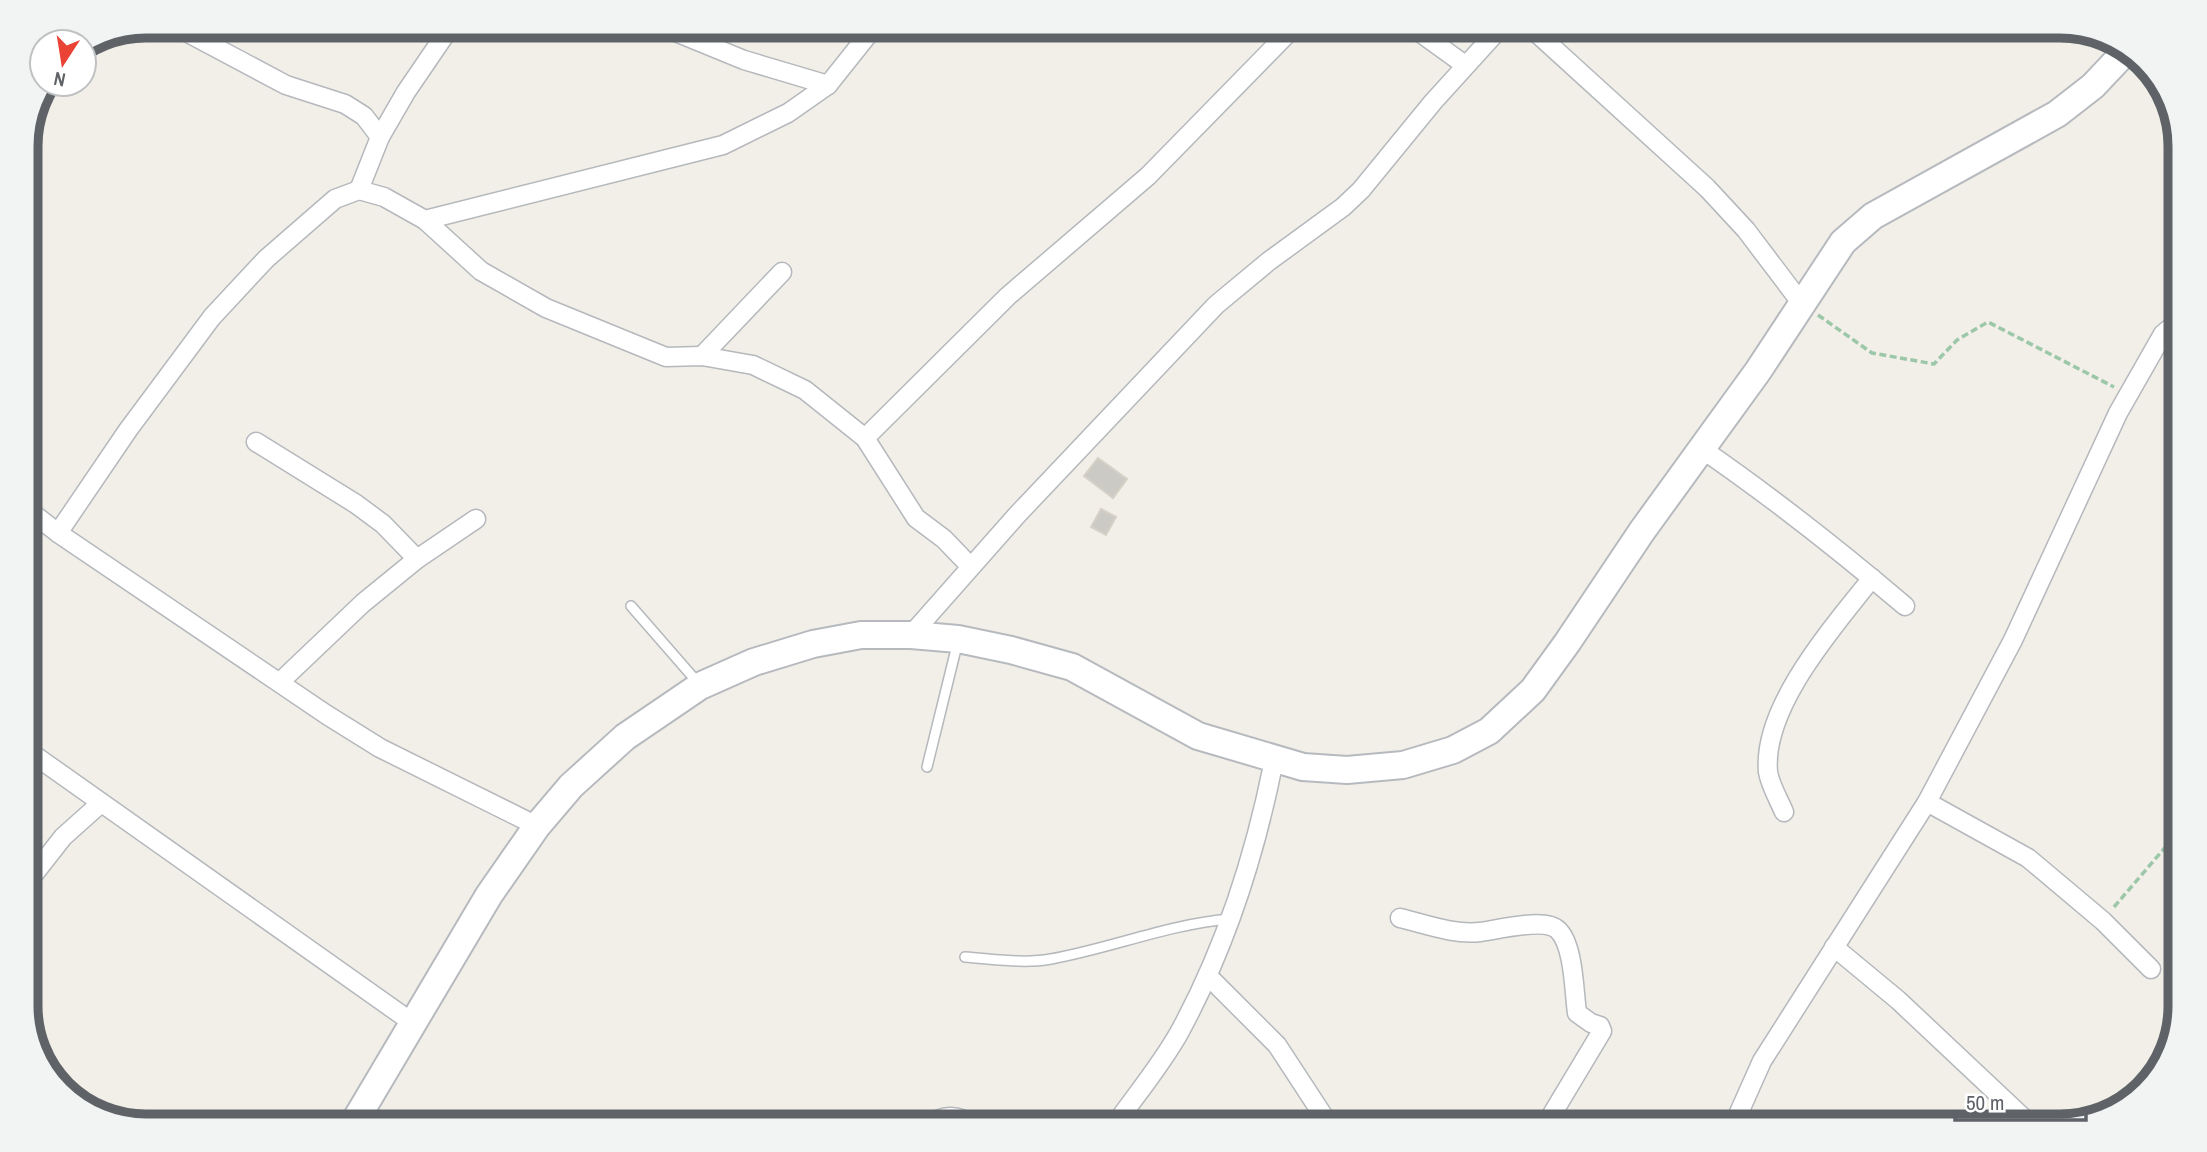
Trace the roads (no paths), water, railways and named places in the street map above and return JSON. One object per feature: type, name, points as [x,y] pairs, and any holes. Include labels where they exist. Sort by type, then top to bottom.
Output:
[{"type":"main road","points":[[359,1114],[489,895],[537,826],[571,786],[625,737],[700,686],[754,662],[813,644],[861,635],[958,639],[1072,667],[1198,736],[1303,767],[1347,770],[1403,765],[1453,750],[1489,731],[1533,690],[1642,531],[1758,371],[1843,242],[1873,216],[2057,114],[2093,86],[2121,57]]},
{"type":"street","points":[[199,39],[286,85],[345,104],[364,116],[380,137]]},
{"type":"street","points":[[359,190],[380,137],[406,92],[442,39]]},
{"type":"street","points":[[693,39],[734,56],[828,85]]},
{"type":"street","points":[[425,220],[723,145],[788,113],[828,85],[864,39]]},
{"type":"street","points":[[865,438],[1008,296],[1147,176],[1281,39]]},
{"type":"street","points":[[1429,39],[1465,65]]},
{"type":"street","points":[[911,635],[970,566],[1216,305],[1362,190],[1490,39]]},
{"type":"street","points":[[1543,39],[1707,188],[1746,230],[1802,304]]},
{"type":"street","points":[[58,533],[128,430],[212,317],[266,259],[335,199],[359,190],[384,197],[425,220],[481,271],[546,308],[666,357],[702,356],[753,365],[805,390],[865,438],[916,519],[944,540],[970,566]]},
{"type":"street","points":[[702,356],[782,272]]},
{"type":"street","points":[[1737,1114],[1762,1060],[1927,802],[2013,640],[2128,394],[2168,329]]},
{"type":"street","points":[[256,442],[356,504],[383,524],[417,559]]},
{"type":"street","points":[[1702,449],[1779,503],[1905,606]]},
{"type":"street","points":[[39,519],[281,681],[327,715],[380,748],[537,826]]},
{"type":"street","points":[[281,681],[363,603],[417,559],[476,519]]},
{"type":"street","points":[[1784,812],[1768,775],[1768,753],[1773,730],[1812,655],[1872,578]]},
{"type":"street","points":[[39,759],[413,1023]]},
{"type":"street","points":[[1122,1114],[1177,1035],[1208,976],[1232,919],[1247,873],[1274,760]]},
{"type":"street","points":[[1927,802],[2028,858],[2103,921],[2151,969]]},
{"type":"street","points":[[39,867],[63,836],[101,803]]},
{"type":"street","points":[[1400,918],[1476,933],[1548,923],[1559,930],[1568,948],[1577,1013],[1600,1026],[1602,1031],[1552,1114]]},
{"type":"street","points":[[1834,947],[1859,965],[1908,1009],[2019,1114]]},
{"type":"street","points":[[1208,976],[1277,1045],[1322,1114]]},
{"type":"lane","points":[[631,606],[700,686]]},
{"type":"lane","points":[[927,767],[958,639]]},
{"type":"lane","points":[[965,957],[1025,961],[1052,959],[1195,922],[1232,919]]}]
